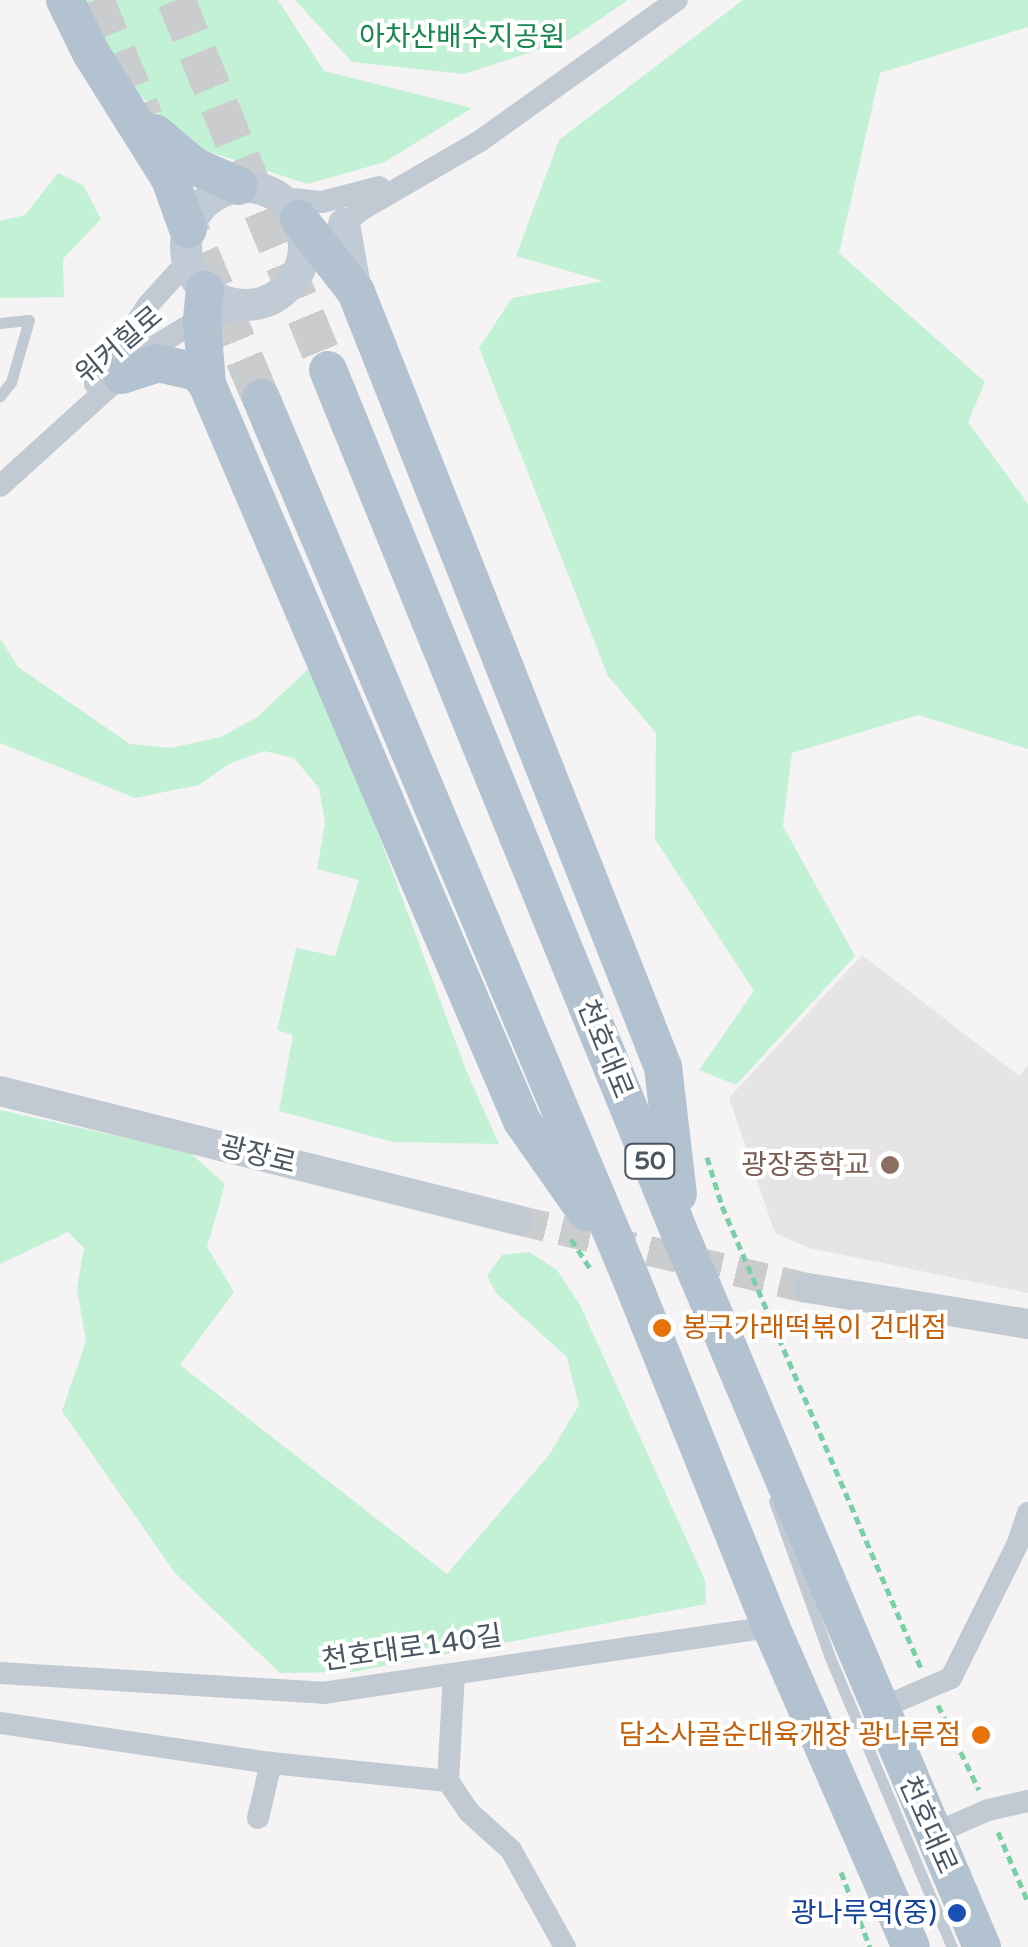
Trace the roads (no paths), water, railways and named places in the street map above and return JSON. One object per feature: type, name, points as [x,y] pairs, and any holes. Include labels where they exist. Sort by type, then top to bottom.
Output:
[{"type":"main road","points":[[64,0],[170,179],[196,275],[207,384]]},
{"type":"main road","points":[[120,100],[179,156],[239,186],[258,188],[310,229],[356,292],[662,1067],[683,1242]]},
{"type":"main road","points":[[196,275],[212,196],[239,186]]},
{"type":"main road","points":[[196,275],[226,302],[244,306],[274,298],[287,288],[310,229]]},
{"type":"main road","points":[[122,375],[158,362],[197,372],[207,384],[522,1121],[612,1274]]},
{"type":"main road","name":"천호대로","points":[[328,370],[683,1242],[982,1947]]},
{"type":"main road","name":"50","points":[[261,398],[612,1274],[909,1940]]},
{"type":"street","points":[[310,229],[435,168],[678,0]]},
{"type":"street","points":[[310,229],[337,200],[435,168]]},
{"type":"street","name":"워커힐로","points":[[4,480],[43,450],[152,348],[196,275]]},
{"type":"street","name":"워커힐로","points":[[43,450],[96,384],[148,305],[196,275]]},
{"type":"street","name":"광장로","points":[[0,1091],[517,1220]]},
{"type":"street","points":[[808,1288],[1028,1324]]},
{"type":"street","points":[[879,1709],[951,1678],[1017,1545],[1028,1513]]},
{"type":"street","points":[[1017,1545],[1028,1570]]},
{"type":"street","name":"천호대로140길","points":[[0,1673],[323,1693],[771,1627]]},
{"type":"street","points":[[454,1674],[448,1782],[469,1812],[511,1850],[565,1947]]},
{"type":"street","points":[[0,1723],[272,1763],[448,1782]]},
{"type":"street","points":[[258,1818],[272,1763]]},
{"type":"street","points":[[933,1834],[988,1810],[1028,1801]]},
{"type":"lane","points":[[0,322],[29,320],[0,396]]},
{"type":"lane","points":[[714,1313],[759,1460]]},
{"type":"lane","points":[[766,1478],[829,1655],[952,1947]]},
{"type":"tunnel","points":[[95,0],[144,118]]},
{"type":"tunnel","points":[[176,0],[328,370]]},
{"type":"tunnel","points":[[178,201],[261,398]]},
{"type":"tunnel","points":[[517,1220],[808,1288]]},
{"type":"place","name":"광장중학교","points":[[890,1165]]},
{"type":"place","name":"봉구가래떡볶이 건대점","points":[[662,1328]]},
{"type":"place","name":"담소사골순대육개장 광나루점","points":[[981,1735]]},
{"type":"place","name":"광나루역(중)","points":[[957,1913]]},
{"type":"park label","name":"아차산배수지공원","points":[[462,37]]}]
